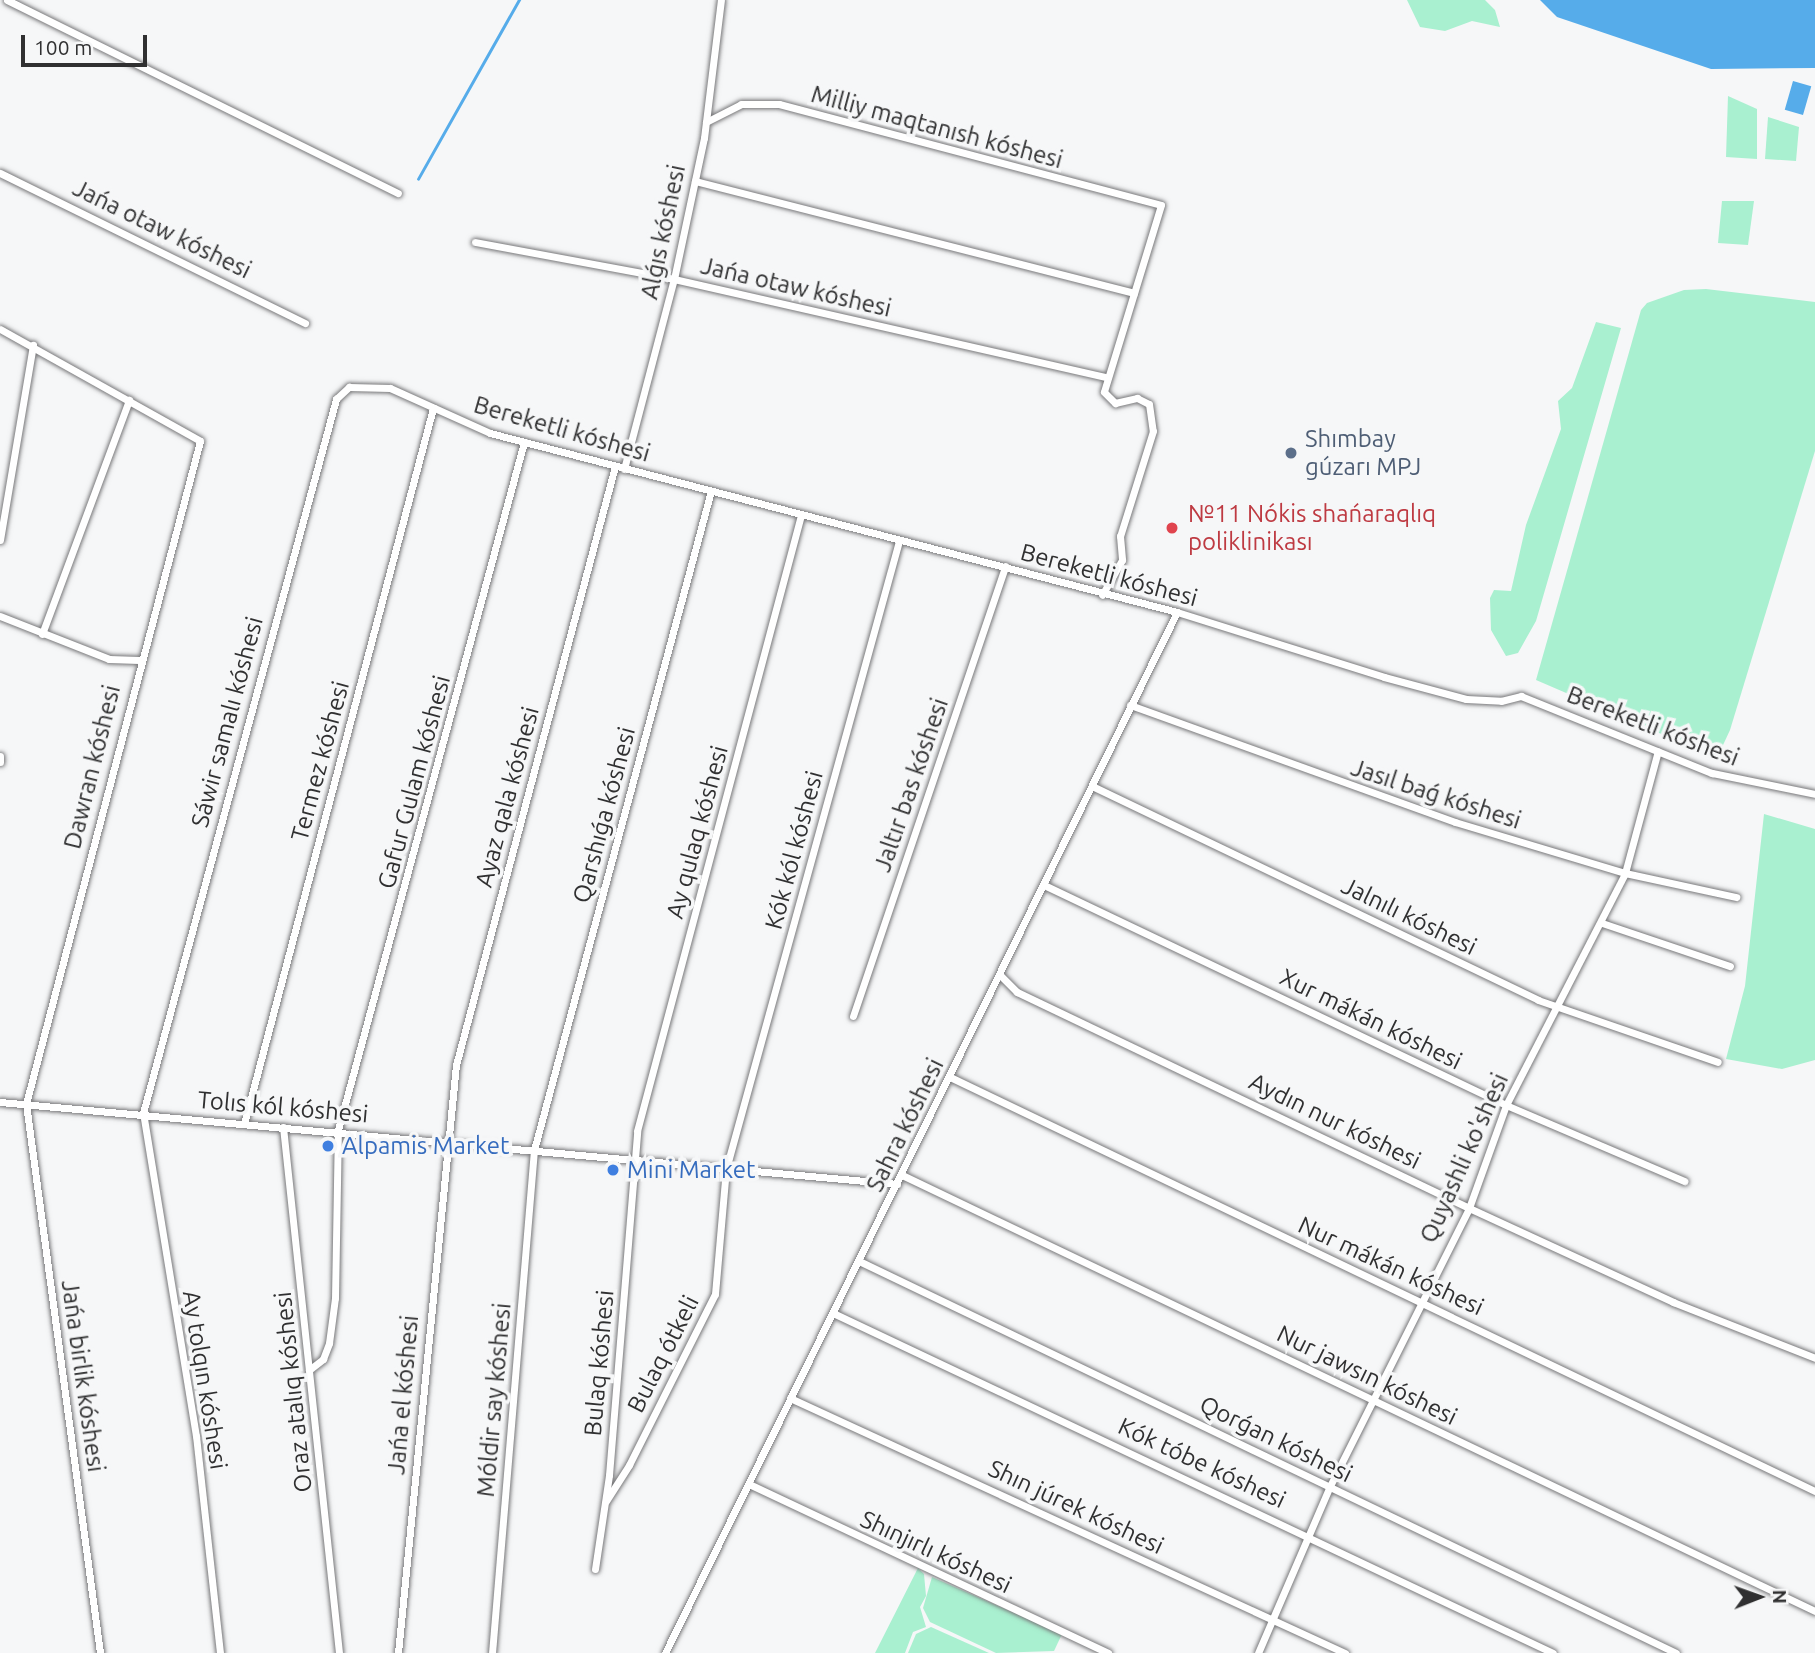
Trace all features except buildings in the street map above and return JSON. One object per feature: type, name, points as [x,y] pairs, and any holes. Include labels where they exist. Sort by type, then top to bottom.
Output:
[{"type":"street","points":[[7,0],[398,193]]},
{"type":"street","name":"Alǵıs kóshesi","points":[[624,469],[674,279],[695,181],[706,122],[721,0]]},
{"type":"street","name":"Milliy maqtanısh kóshesi","points":[[706,122],[741,104],[779,104],[1161,205],[1134,293]]},
{"type":"street","name":"Jańa otaw kóshesi","points":[[0,173],[305,323]]},
{"type":"street","points":[[695,181],[1134,293],[1104,393],[1108,401],[1137,398],[1149,404],[1153,431],[1120,536],[1122,560],[1102,595]]},
{"type":"street","name":"Jańa otaw kóshesi","points":[[475,242],[674,279],[1107,377]]},
{"type":"street","points":[[0,329],[129,400],[41,634]]},
{"type":"street","points":[[0,540],[33,345]]},
{"type":"street","name":"Sáwir samalı kóshesi","points":[[144,1113],[336,399],[349,387],[390,388]]},
{"type":"street","name":"Bereketli kóshesi","points":[[390,388],[490,433],[899,541],[1005,566],[1102,595],[1177,612],[1466,699],[1501,701],[1521,695],[1712,773],[1815,794]]},
{"type":"street","name":"Dawran kóshesi","points":[[26,1104],[139,660],[200,441],[129,400]]},
{"type":"street","name":"Termez kóshesi","points":[[244,1124],[433,408]]},
{"type":"street","name":"Gafur Gulam kóshesi","points":[[310,1370],[323,1359],[329,1343],[335,1298],[338,1130],[524,442]]},
{"type":"street","name":"Ayaz qala kóshesi","points":[[447,1140],[456,1065],[615,466]]},
{"type":"street","name":"Qarshıǵa kóshesi","points":[[534,1150],[711,491]]},
{"type":"street","name":"Ay qulaq kóshesi","points":[[637,1159],[637,1131],[801,515]]},
{"type":"street","name":"Kók kól kóshesi","points":[[726,1169],[899,541]]},
{"type":"street","name":"Jaltır bas kóshesi","points":[[853,1016],[1005,566]]},
{"type":"street","name":"Sahra kóshesi","points":[[665,1653],[1177,612]]},
{"type":"street","points":[[0,616],[109,659],[139,660]]},
{"type":"street","name":"Jasıl baǵ kóshesi","points":[[1130,705],[1455,822],[1625,873],[1736,897]]},
{"type":"street","name":"Quyashli ko'shesi","points":[[1258,1653],[1276,1620],[1308,1534],[1330,1486],[1419,1300],[1469,1208],[1506,1105],[1602,923],[1625,873],[1658,751]]},
{"type":"street","name":"Jalnılı kóshesi","points":[[1092,786],[1556,1006],[1718,1062]]},
{"type":"street","name":"Xur mákán kóshesi","points":[[1044,886],[1506,1105],[1684,1181]]},
{"type":"street","points":[[1602,923],[1730,966]]},
{"type":"street","name":"Aydın nur kóshesi","points":[[1000,975],[1017,992],[1469,1208],[1673,1302],[1815,1358]]},
{"type":"street","name":"Nur mákán kóshesi","points":[[950,1077],[1815,1491]]},
{"type":"street","name":"Tolıs kól kóshesi","points":[[0,1102],[338,1130],[897,1184]]},
{"type":"street","name":"Jańa birlik kóshesi","points":[[26,1104],[100,1653]]},
{"type":"street","name":"Ay tolqın kóshesi","points":[[144,1113],[196,1436],[220,1653]]},
{"type":"street","name":"Oraz atalıq kóshesi","points":[[283,1127],[340,1653]]},
{"type":"street","name":"Jańa el kóshesi","points":[[398,1653],[447,1140]]},
{"type":"street","name":"Móldir say kóshesi","points":[[492,1653],[534,1150]]},
{"type":"street","name":"Bulaq kóshesi","points":[[595,1569],[604,1503],[637,1159]]},
{"type":"street","name":"Bulaq ótkeli","points":[[604,1503],[629,1465],[715,1294],[726,1169]]},
{"type":"street","name":"Nur jawsın kóshesi","points":[[902,1175],[1372,1399],[1596,1510],[1815,1611]]},
{"type":"street","name":"Qorǵan kóshesi","points":[[859,1261],[1676,1653]]},
{"type":"street","name":"Kók tóbe kóshesi","points":[[834,1313],[1308,1534],[1553,1653]]},
{"type":"street","name":"Shın júrek kóshesi","points":[[790,1398],[1345,1653]]},
{"type":"street","name":"Shınjırlı kóshesi","points":[[749,1484],[1108,1653]]},
{"type":"green space","points":[[1407,0],[1485,0],[1495,10],[1500,27],[1472,21],[1445,31],[1420,27]]},
{"type":"green space","points":[[1728,96],[1757,109],[1757,159],[1726,157]]},
{"type":"green space","points":[[1768,117],[1799,127],[1796,161],[1765,159]]},
{"type":"green space","points":[[1722,201],[1754,201],[1748,245],[1718,243]]},
{"type":"green space","points":[[1706,289],[1815,302],[1815,451],[1730,730],[1717,758],[1536,680],[1641,310],[1647,303],[1684,290]]},
{"type":"green space","points":[[1596,322],[1621,328],[1536,621],[1518,653],[1506,656],[1491,630],[1490,598],[1494,590],[1511,591],[1526,525],[1561,429],[1558,401],[1572,388]]},
{"type":"green space","points":[[1764,814],[1815,829],[1815,1060],[1782,1069],[1726,1059],[1745,986]]},
{"type":"green space","points":[[918,1568],[924,1574],[926,1596],[920,1607],[926,1627],[913,1632],[905,1653],[875,1653]]},
{"type":"green space","points":[[932,1577],[1062,1634],[1054,1651],[996,1653],[930,1622],[923,1608]]},
{"type":"green space","points":[[931,1627],[989,1653],[908,1653],[916,1634]]},
{"type":"water","points":[[1540,0],[1815,0],[1815,68],[1711,69],[1557,17]]},
{"type":"water","points":[[1793,81],[1811,86],[1803,115],[1785,110]]},
{"type":"waterway","points":[[418,179],[519,0]]},
{"type":"place","name":"Shımbay gúzarı MPJ","points":[[1291,453]]},
{"type":"place","name":"№11 Nókis shańaraqlıq poliklinikası","points":[[1172,528]]},
{"type":"place","name":"Alpamis Market","points":[[328,1146]]},
{"type":"place","name":"Mini Market","points":[[613,1170]]}]
